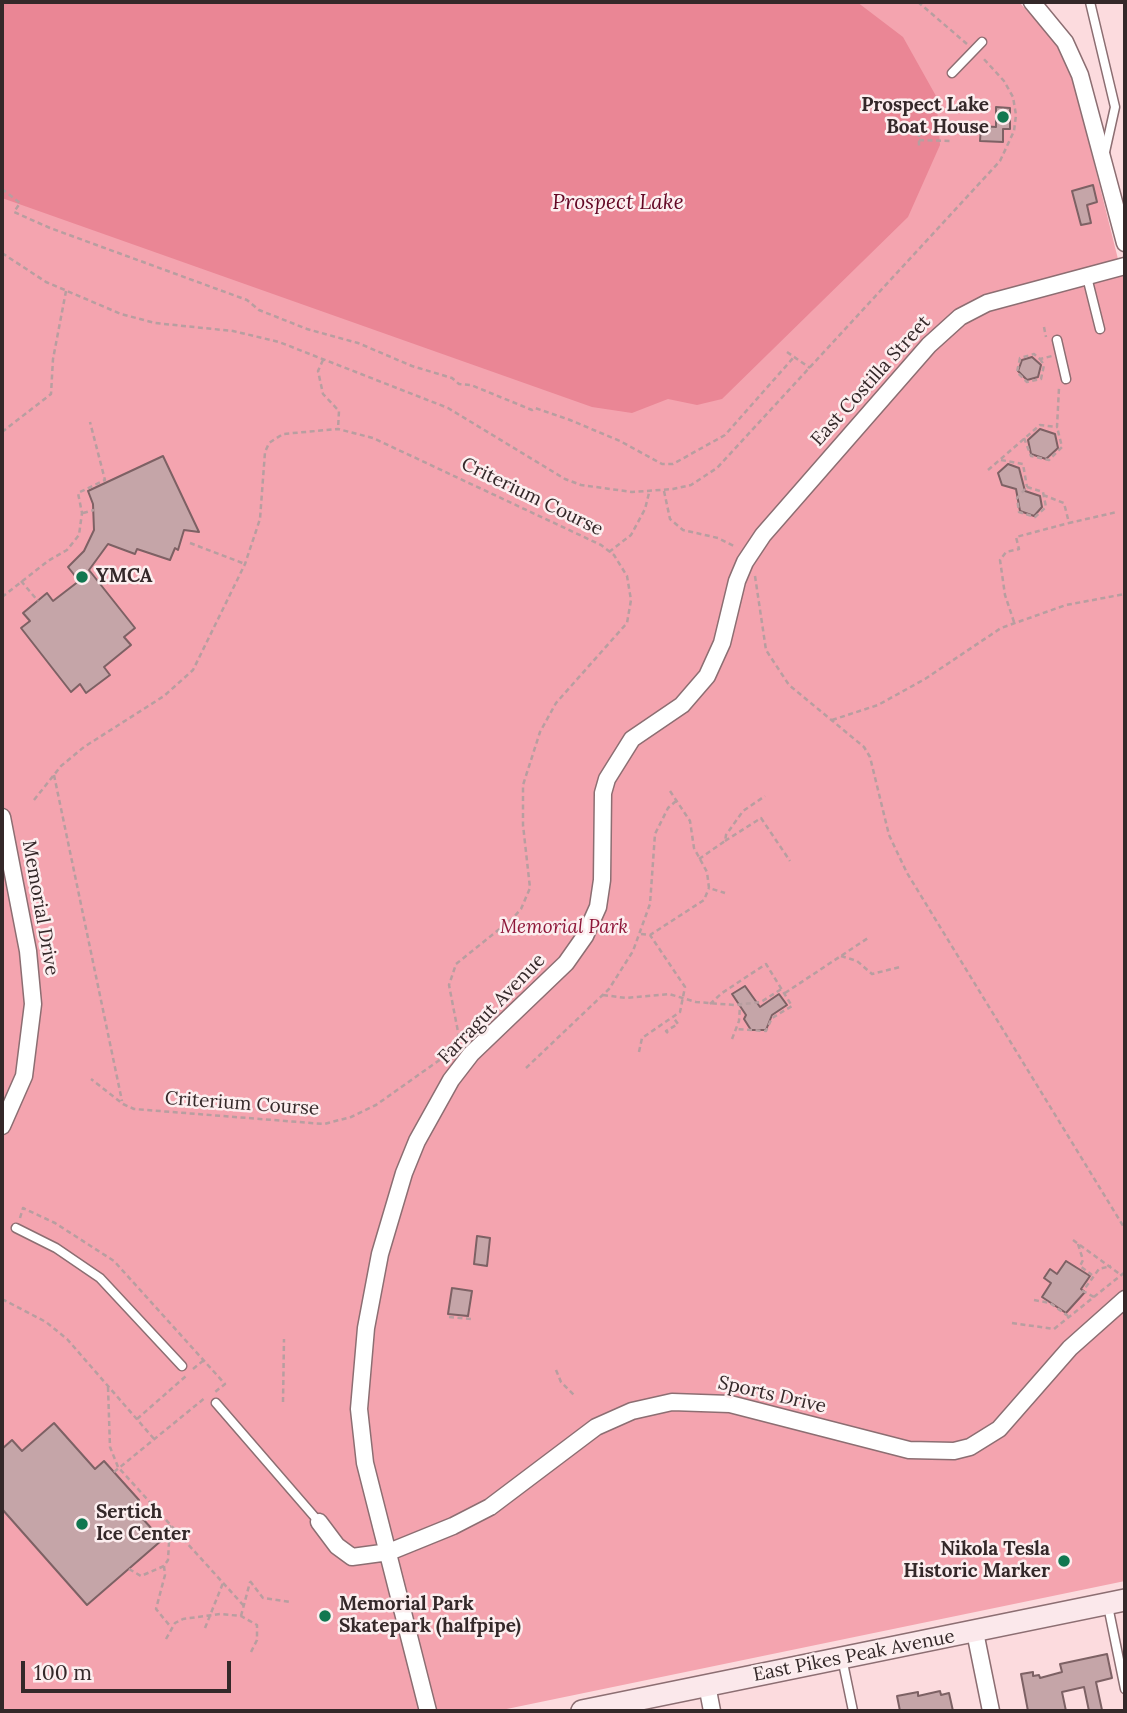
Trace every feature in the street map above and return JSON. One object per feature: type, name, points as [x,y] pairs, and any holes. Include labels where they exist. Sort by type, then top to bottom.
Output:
[{"type":"main road","name":"East Pikes Peak Avenue","points":[[582,1711],[1116,1602]]},
{"type":"street","points":[[1032,2],[1065,42],[1074,60],[1125,243]]},
{"type":"street","name":"East Costilla Street","points":[[737,581],[745,562],[763,535],[952,323],[987,303],[1125,266]]},
{"type":"street","name":"Farragut Avenue","points":[[428,1711],[365,1463],[359,1409],[372,1293],[385,1234],[404,1173],[430,1114],[451,1080],[471,1054],[566,962],[585,936],[598,908],[602,880],[603,793],[607,779],[632,739],[682,705],[707,676],[722,643],[737,581]]},
{"type":"street","name":"Memorial Drive","points":[[2,817],[28,951],[33,1004],[24,1076],[19,1095],[2,1126]]},
{"type":"street","name":"Sports Drive","points":[[319,1522],[337,1546],[352,1557],[388,1552],[453,1526],[490,1507],[596,1427],[632,1411],[662,1404],[691,1401],[730,1404],[924,1453],[970,1447],[999,1429],[1070,1348],[1125,1299]]},
{"type":"street","points":[[975,1632],[991,1711]]},
{"type":"street","points":[[707,1685],[712,1711]]},
{"type":"lane","points":[[1090,2],[1115,107],[1103,161]]},
{"type":"lane","points":[[952,73],[982,42]]},
{"type":"lane","points":[[1087,277],[1100,329]]},
{"type":"lane","points":[[1056,340],[1056,355],[1066,379]]},
{"type":"lane","points":[[16,1228],[56,1248],[100,1278],[183,1366]]},
{"type":"lane","points":[[216,1403],[319,1522]]},
{"type":"lane","points":[[1116,1602],[1125,1689]]},
{"type":"lane","points":[[842,1658],[853,1711]]},
{"type":"path","points":[[2,253],[66,291],[121,314],[155,323],[233,331],[279,342],[324,359],[472,420],[565,479],[606,491],[649,493],[691,485],[717,468],[1007,151],[1016,115],[1013,97],[1004,81],[974,50],[918,2]]},
{"type":"path","points":[[919,132],[919,147]]},
{"type":"path","points":[[919,140],[953,141]]},
{"type":"path","points":[[2,190],[20,203],[14,212],[50,228],[247,300],[259,310],[307,329],[358,343],[412,366],[452,378],[459,384],[471,385],[532,410],[535,408],[570,420],[662,464],[673,464],[725,436],[794,357]]},
{"type":"path","points":[[2,432],[51,394],[53,359],[66,291]]},
{"type":"path","points":[[1044,327],[1056,355],[1054,366]]},
{"type":"path","points":[[787,352],[810,368]]},
{"type":"path","points":[[1034,354],[1040,359],[1044,365],[1041,379],[1027,382],[1017,372],[1020,358],[1034,354]]},
{"type":"path","points":[[1040,359],[1056,355]]},
{"type":"path","points":[[324,359],[318,371],[323,394],[339,411],[338,429]]},
{"type":"path","points":[[1031,456],[1049,460],[1062,447],[1057,427],[1059,387]]},
{"type":"path","points":[[2,597],[74,542],[79,535],[82,513],[78,493],[106,480],[90,422]]},
{"type":"path","points":[[988,470],[1040,425],[1057,427]]},
{"type":"path","name":"Criterium Course","points":[[34,800],[49,785],[54,774],[84,747],[164,696],[187,678],[199,661],[245,564],[260,519],[264,461],[269,443],[283,434],[338,429],[373,438],[609,551],[627,576],[631,600],[627,623],[556,703],[540,732],[523,785],[523,825],[531,877],[527,898],[512,919],[456,964],[449,985],[459,1037],[448,1054],[376,1105],[351,1117],[324,1124],[145,1111],[123,1104],[91,1079]]},
{"type":"path","points":[[1024,438],[1031,456]]},
{"type":"path","points":[[1023,464],[1031,456]]},
{"type":"path","points":[[1000,459],[1023,464]]},
{"type":"path","points":[[1023,464],[1027,488]]},
{"type":"path","points":[[1027,488],[1043,492],[1046,507],[1035,517],[1019,512],[1017,498],[1027,488]]},
{"type":"path","points":[[664,491],[670,519],[683,530],[718,538],[738,548],[757,581],[761,637],[766,650],[789,685],[855,737],[870,757],[889,835],[907,873],[1125,1228]]},
{"type":"path","points":[[609,551],[631,534],[645,509],[649,493]]},
{"type":"path","points":[[1043,495],[1064,503],[1069,523]]},
{"type":"path","points":[[82,513],[93,510]]},
{"type":"path","points":[[1015,623],[1005,595],[1000,560],[1006,552],[1018,549],[1016,537],[1117,512]]},
{"type":"path","points":[[190,543],[245,564]]},
{"type":"path","points":[[21,581],[38,601]]},
{"type":"path","points":[[832,720],[878,705],[925,679],[1001,628],[1066,605],[1125,594]]},
{"type":"path","points":[[54,774],[123,1104]]},
{"type":"path","points":[[641,934],[650,935],[704,900],[709,888],[707,872],[699,859],[690,821],[670,791]]},
{"type":"path","points":[[725,841],[726,835],[743,811],[765,796]]},
{"type":"path","points":[[526,1068],[603,995],[622,970],[641,934],[650,904],[655,834],[664,814],[676,801]]},
{"type":"path","points":[[699,859],[761,818],[790,861]]},
{"type":"path","points":[[709,888],[725,892]]},
{"type":"path","points":[[639,1052],[642,1038],[680,1012],[685,987],[650,935]]},
{"type":"path","points":[[785,993],[868,937]]},
{"type":"path","points":[[841,956],[857,961],[872,974],[900,968]]},
{"type":"path","points":[[710,1004],[766,964],[792,1006],[772,1018],[766,1031],[736,1029]]},
{"type":"path","points":[[603,995],[626,998],[669,994],[710,1004],[740,1004],[761,1002],[783,988]]},
{"type":"path","points":[[732,1039],[740,1004]]},
{"type":"path","points":[[668,1033],[666,1031],[678,1024],[673,1017]]},
{"type":"path","points":[[1012,1323],[1054,1329],[1123,1273],[1073,1240]]},
{"type":"path","points":[[1078,1244],[1083,1260],[1080,1266],[1092,1275]]},
{"type":"path","points":[[1094,1297],[1083,1291],[1092,1275],[1099,1269],[1111,1266]]},
{"type":"path","points":[[2,1299],[57,1331],[155,1440]]},
{"type":"path","points":[[1034,1300],[1050,1303],[1069,1317]]},
{"type":"path","points":[[449,1317],[471,1319]]},
{"type":"path","points":[[283,1402],[284,1339]]},
{"type":"path","points":[[136,1419],[204,1360]]},
{"type":"path","points":[[556,1370],[561,1382],[575,1396]]},
{"type":"path","points":[[108,1387],[111,1455],[118,1467],[244,1606]]},
{"type":"path","points":[[129,1569],[141,1576],[164,1566],[168,1560],[170,1525]]},
{"type":"path","points":[[164,1566],[165,1575],[156,1609],[171,1627]]},
{"type":"path","points":[[241,1616],[250,1581],[263,1598],[290,1602]]},
{"type":"path","points":[[205,1628],[223,1583]]},
{"type":"path","points":[[166,1639],[171,1627],[183,1619],[212,1615],[241,1616],[257,1625],[257,1640],[251,1652]]},
{"type":"green space","name":"Memorial Park","points":[[2,2],[1019,2],[1054,39],[1071,71],[1120,267],[1125,276],[1125,1581],[497,1711],[2,1711]]},
{"type":"water","name":"Prospect Lake","points":[[2,2],[857,2],[903,37],[936,96],[940,145],[908,217],[722,399],[697,405],[668,399],[632,413],[592,407],[2,198]]},
{"type":"building","name":"Prospect Lake Boat House","points":[[996,107],[1010,108],[1010,129],[1003,129],[1003,142],[980,141],[981,126],[996,127]]},
{"type":"building","points":[[1093,185],[1097,202],[1087,205],[1091,223],[1081,225],[1072,191]]},
{"type":"building","points":[[1032,357],[1041,365],[1038,377],[1027,380],[1018,371],[1022,360]]},
{"type":"building","points":[[1040,429],[1055,434],[1058,448],[1046,459],[1031,454],[1028,440]]},
{"type":"building","name":"YMCA","points":[[163,456],[199,532],[184,530],[178,550],[175,548],[170,560],[137,549],[135,554],[108,544],[89,570],[135,628],[124,637],[131,645],[104,667],[110,675],[86,693],[80,684],[71,692],[21,628],[30,621],[23,613],[47,593],[53,601],[79,581],[68,567],[84,551],[94,530],[93,504],[88,491]]},
{"type":"building","points":[[1008,464],[1019,468],[1025,491],[1040,496],[1042,507],[1034,516],[1020,511],[1016,489],[1002,485],[998,473]]},
{"type":"building","points":[[745,986],[760,1007],[779,994],[787,1005],[772,1015],[766,1030],[751,1030],[744,1019],[746,1015],[732,994]]},
{"type":"building","points":[[477,1236],[490,1238],[487,1266],[474,1264]]},
{"type":"building","points":[[1066,1261],[1090,1276],[1081,1289],[1085,1292],[1066,1313],[1042,1297],[1051,1283],[1044,1278],[1050,1269],[1057,1274]]},
{"type":"building","points":[[452,1288],[472,1291],[468,1316],[448,1314]]},
{"type":"building","name":"Sertich Ice Center","points":[[54,1423],[95,1469],[104,1461],[139,1500],[132,1507],[162,1540],[87,1605],[2,1509],[2,1449],[12,1440],[22,1451]]},
{"type":"building","points":[[1107,1654],[1112,1678],[1096,1682],[1102,1710],[1089,1711],[1084,1687],[1062,1692],[1066,1711],[1028,1711],[1021,1674],[1033,1672],[1033,1676],[1039,1675],[1040,1678],[1062,1672],[1060,1664]]},
{"type":"building","points":[[940,1691],[941,1695],[949,1693],[953,1711],[900,1711],[897,1696],[918,1692],[918,1696]]},
{"type":"place","name":"Prospect Lake Boat House","points":[[1003,117]]},
{"type":"place","name":"YMCA","points":[[82,577]]},
{"type":"place","name":"Sertich Ice Center","points":[[82,1524]]},
{"type":"place","name":"Nikola Tesla Historic Marker","points":[[1064,1561]]},
{"type":"place","name":"Memorial Park Skatepark (halfpipe)","points":[[325,1616]]}]
